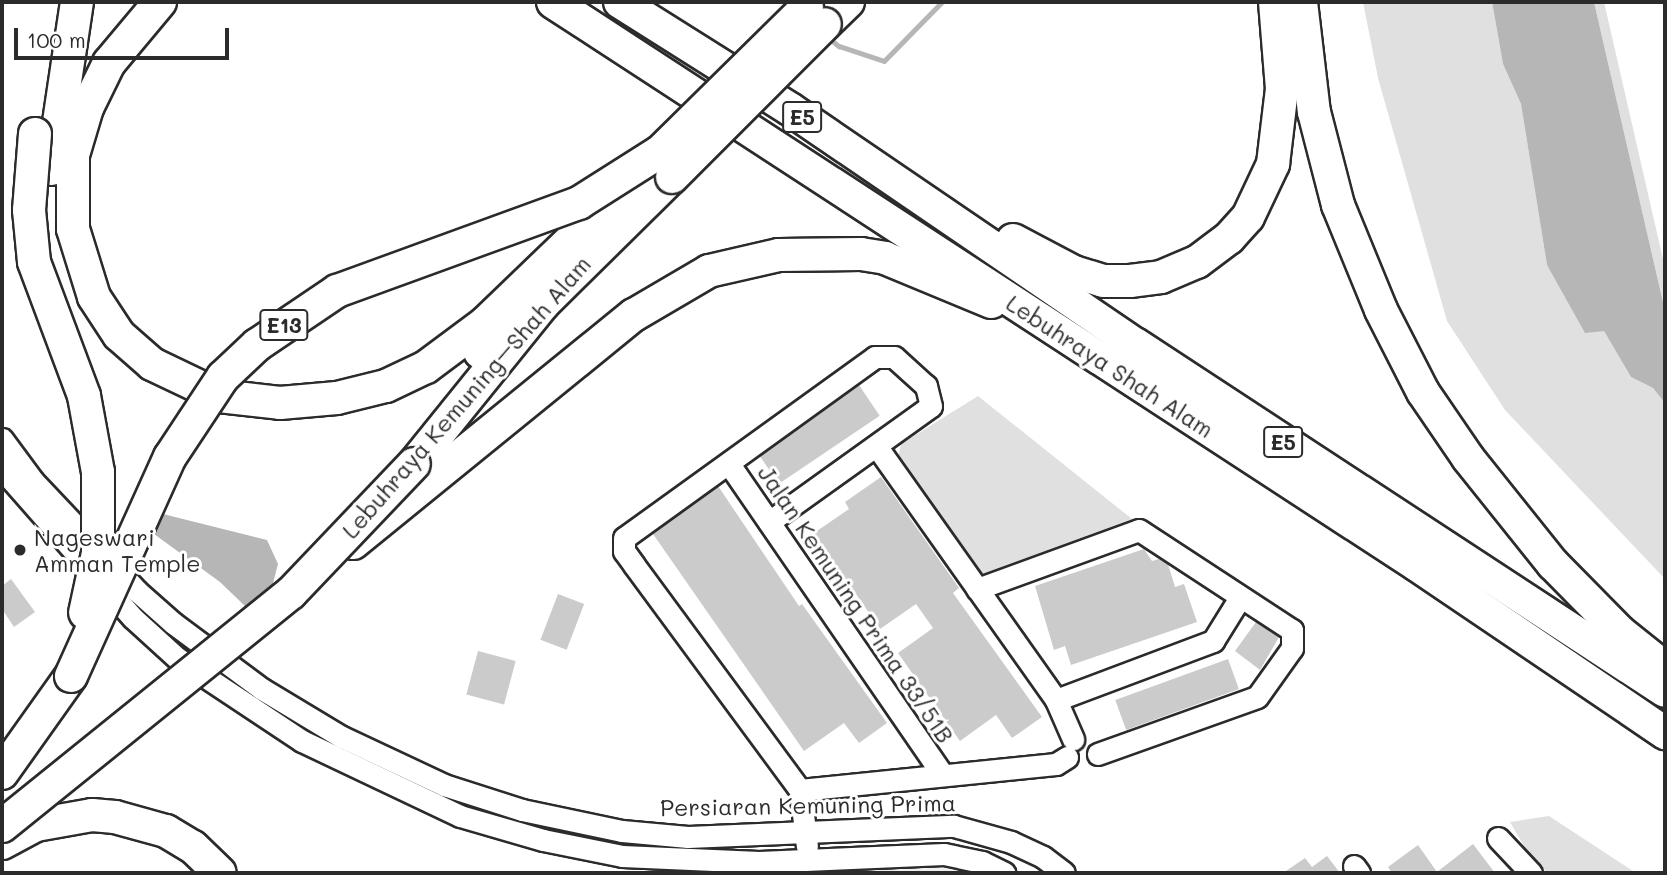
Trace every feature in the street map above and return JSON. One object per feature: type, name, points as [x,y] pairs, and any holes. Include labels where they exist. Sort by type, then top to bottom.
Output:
[{"type":"highway","points":[[64,2],[35,134],[29,210],[34,262],[84,396],[98,472],[98,553],[71,676]]},
{"type":"highway","points":[[77,2],[51,173],[58,255],[70,288],[103,341],[162,394],[212,415],[246,420],[284,423],[370,412],[418,394],[543,304]]},
{"type":"highway","points":[[160,2],[109,63],[87,108],[73,155],[73,229],[94,297],[119,335],[152,364],[219,396],[280,403],[337,398],[386,386],[426,367],[485,323],[666,164]]},
{"type":"highway","points":[[534,2],[582,22]]},
{"type":"highway","name":"Lebuhraya Shah Alam","points":[[553,2],[1665,733]]},
{"type":"highway","name":"Lebuhraya Shah Alam","points":[[620,2],[696,49],[1413,529],[1665,691]]},
{"type":"highway","points":[[655,2],[696,49]]},
{"type":"highway","name":"Lebuhraya Kemuning–Shah Alam","points":[[2,826],[291,593],[421,473],[543,304],[666,164],[813,9],[848,2]]},
{"type":"highway","points":[[1275,2],[1295,85],[1338,205],[1381,310],[1423,392],[1468,458],[1553,564],[1620,632],[1665,668]]},
{"type":"highway","points":[[905,188],[970,212],[1074,272],[1103,281],[1161,277],[1197,262],[1248,218],[1273,164],[1295,85],[1301,2]]},
{"type":"highway","name":"Lebuhraya Kemuning–Shah Alam","points":[[2,773],[71,676],[170,457],[223,377],[257,345],[337,291],[579,204],[666,164]]},
{"type":"highway","points":[[421,473],[634,315],[686,282],[734,263],[822,252],[885,258],[936,282],[1035,318]]},
{"type":"highway","points":[[2,843],[36,825],[92,815],[115,817],[166,831],[193,847],[220,873]]},
{"type":"street","points":[[769,522],[877,447],[933,401],[926,386],[902,362],[882,355],[729,464],[627,532],[624,551],[800,790],[809,859]]},
{"type":"street","name":"Persiaran Kemuning Prima","points":[[2,439],[33,481],[137,592],[262,689],[342,737],[444,785],[547,816],[622,831],[688,837],[954,827],[1011,842],[1043,857],[1064,873]]},
{"type":"street","points":[[877,447],[1056,700],[1070,748]]},
{"type":"street","name":"Jalan Kemuning Prima 33/51B","points":[[729,464],[941,773]]},
{"type":"street","points":[[2,469],[115,599],[177,658],[302,741],[380,781],[460,816],[543,840],[622,856],[701,862],[944,855],[982,862],[1005,873]]},
{"type":"street","points":[[800,790],[941,773],[1056,764],[1070,748],[1083,740],[1098,754],[1257,697],[1292,648],[1295,635],[1286,625],[1239,599],[1135,530],[977,589]]},
{"type":"street","points":[[1056,700],[1213,641],[1239,599]]},
{"type":"street","points":[[1498,838],[1531,873]]},
{"type":"shaded area","points":[[1363,2],[1492,2],[1503,64],[1521,104],[1547,265],[1604,331],[1631,377],[1653,388],[1665,403],[1665,579],[1505,410],[1447,321],[1378,78]]},
{"type":"shaded area","points":[[1492,2],[1594,2],[1665,311],[1665,403],[1653,388],[1631,377],[1604,331],[1585,333],[1547,265],[1521,104],[1503,64]]},
{"type":"shaded area","points":[[1594,2],[1604,2],[1665,268],[1665,311]]},
{"type":"shaded area","points":[[978,396],[1132,519],[983,574],[975,568],[898,457],[901,444]]},
{"type":"shaded area","points":[[155,512],[267,540],[278,564],[272,587],[246,607],[220,582],[154,534],[149,522]]},
{"type":"shaded area","points":[[1549,816],[1636,873],[1548,873],[1531,858],[1510,822]]},
{"type":"shaded area","points":[[916,864],[981,873],[834,873],[834,865]]},
{"type":"building","points":[[859,385],[880,416],[779,484],[758,453]]},
{"type":"building","points":[[881,477],[959,588],[953,593],[1042,717],[1012,738],[996,715],[960,741],[898,653],[933,628],[916,604],[880,629],[814,533],[849,509],[845,502]]},
{"type":"building","points":[[718,486],[799,606],[802,604],[887,723],[859,743],[844,723],[804,751],[653,534]]},
{"type":"building","points":[[1144,549],[1152,561],[1159,559],[1168,564],[1175,587],[1184,584],[1197,622],[1071,665],[1065,646],[1054,650],[1035,586]]},
{"type":"building","points":[[11,579],[35,612],[14,627],[2,609],[2,586]]},
{"type":"building","points":[[558,594],[584,604],[567,650],[540,640]]},
{"type":"building","points":[[1256,622],[1279,637],[1260,670],[1235,651]]},
{"type":"building","points":[[478,651],[516,661],[504,705],[466,694]]},
{"type":"building","points":[[1228,659],[1239,689],[1126,730],[1115,700]]},
{"type":"building","points":[[1473,844],[1495,873],[1392,873],[1388,867],[1418,845],[1437,872]]},
{"type":"building","points":[[1327,856],[1340,873],[1283,873],[1305,858],[1312,867]]},
{"type":"waterway","points":[[829,38],[839,46],[884,61],[942,2]]},
{"type":"place","name":"Nageswari Amman Temple","points":[[20,550]]}]
